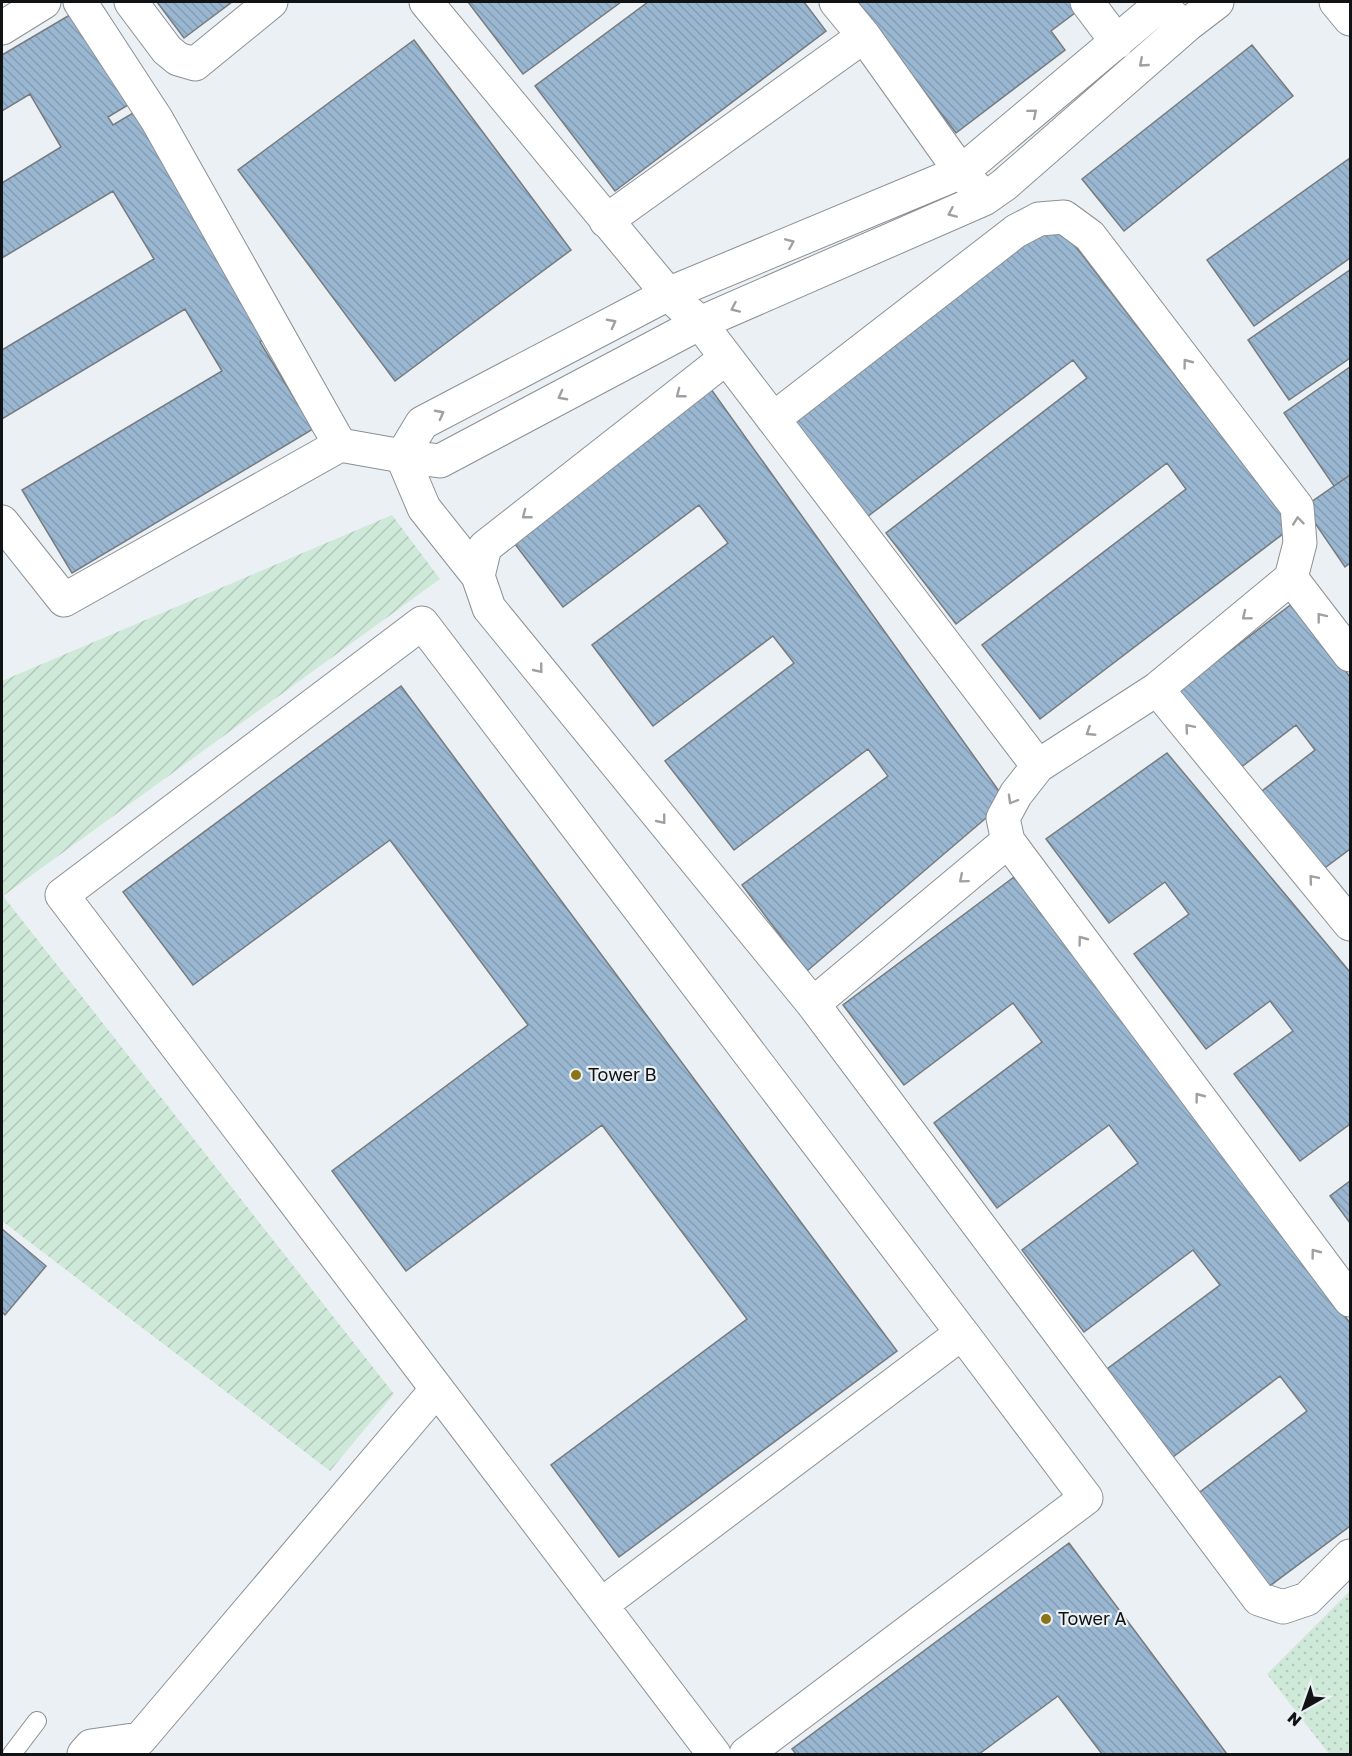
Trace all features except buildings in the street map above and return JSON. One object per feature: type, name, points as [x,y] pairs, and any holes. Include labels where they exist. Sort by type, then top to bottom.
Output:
[{"type":"street","points":[[2,28],[44,2]]},
{"type":"street","points":[[80,2],[157,120],[340,445]]},
{"type":"street","points":[[131,2],[167,50],[178,59],[195,64],[271,2]]},
{"type":"street","points":[[426,2],[668,294],[700,323],[1038,766]]},
{"type":"street","points":[[836,2],[864,36],[961,172],[1016,231]]},
{"type":"street","points":[[1087,2],[1117,42]]},
{"type":"street","points":[[2,522],[64,600],[340,445],[440,461],[700,323],[984,199],[1004,185],[1187,25],[1217,2]]},
{"type":"street","points":[[1336,2],[1350,18]]},
{"type":"street","points":[[402,456],[423,423],[668,294],[961,172],[1117,42],[1160,3],[1177,21],[1187,25]]},
{"type":"street","points":[[606,221],[864,36]]},
{"type":"street","points":[[773,419],[1016,231],[1039,219],[1065,217],[1090,236],[1297,507],[1300,543],[1291,578],[1157,689],[1038,766],[1016,794],[1003,818],[1008,841],[1350,1300]]},
{"type":"street","points":[[478,576],[485,547],[726,358]]},
{"type":"street","points":[[402,456],[424,508],[478,576],[489,608],[813,1004],[1259,1599],[1283,1607],[1307,1599],[1350,1556]]},
{"type":"street","points":[[1291,578],[1350,655]]},
{"type":"street","points":[[714,1755],[62,895],[422,623],[1086,1498],[746,1755]]},
{"type":"street","points":[[1157,689],[1350,924]]},
{"type":"street","points":[[813,1004],[1008,841]]},
{"type":"street","points":[[601,1605],[962,1333]]},
{"type":"street","points":[[84,1755],[91,1746],[140,1739],[437,1389]]},
{"type":"lane","points":[[12,1755],[37,1721]]},
{"type":"green space","points":[[392,515],[440,579],[3,896],[394,1394],[330,1471],[2,1221],[2,681]]},
{"type":"green space","points":[[1350,1591],[1350,1754],[1329,1754],[1267,1674]]},
{"type":"place","name":"Tower B","points":[[576,1075]]},
{"type":"place","name":"Tower A","points":[[1046,1619]]}]
